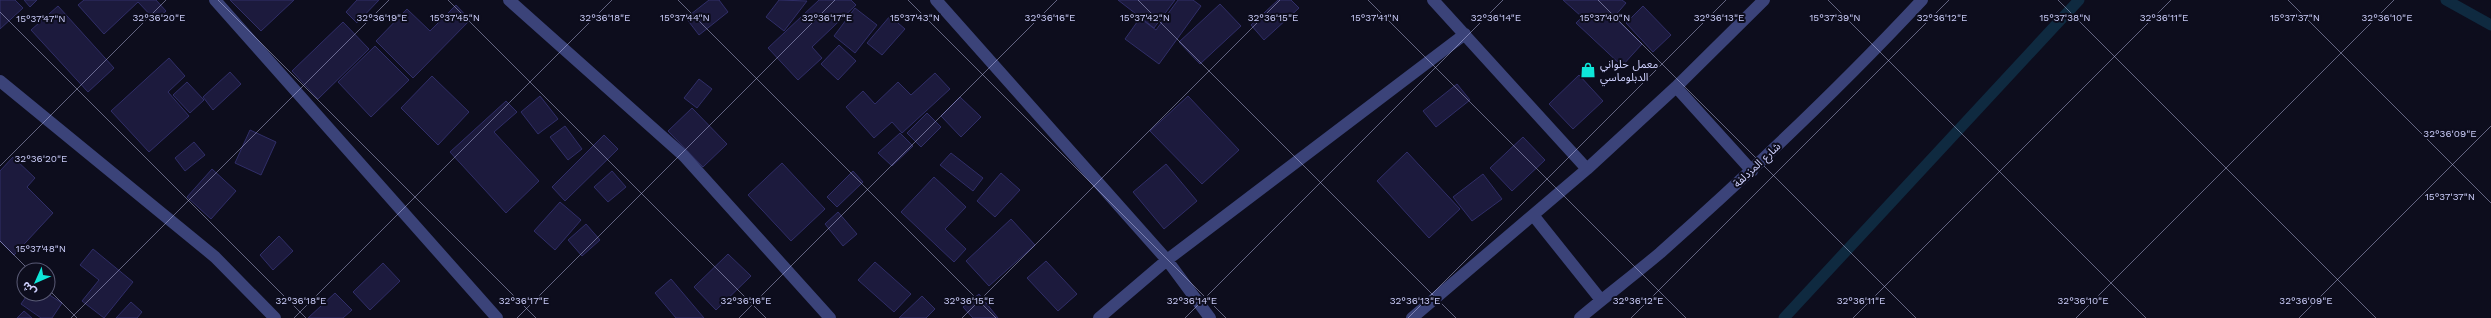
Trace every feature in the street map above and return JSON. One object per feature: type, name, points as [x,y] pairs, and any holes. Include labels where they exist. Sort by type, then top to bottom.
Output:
[{"type":"street","points":[[215,0],[497,318]]},
{"type":"street","points":[[509,0],[684,156],[830,318]]},
{"type":"street","points":[[936,0],[1167,260],[1210,318]]},
{"type":"street","points":[[1433,0],[1587,169]]},
{"type":"street","points":[[1412,318],[1587,169],[1676,87],[1764,0]]},
{"type":"street","name":"شارع المزدلفة","points":[[1580,318],[1658,254],[1752,171],[1830,96],[1920,1]]},
{"type":"street","points":[[1099,318],[1167,260],[1465,34]]},
{"type":"street","points":[[0,81],[215,257],[274,318]]},
{"type":"street","points":[[1676,87],[1752,171]]},
{"type":"street","points":[[1533,215],[1601,300]]},
{"type":"building","points":[[0,0],[15,0],[23,8],[0,29]]},
{"type":"building","points":[[24,0],[37,0],[30,7]]},
{"type":"building","points":[[84,0],[156,0],[166,11],[155,20],[138,2],[104,34],[78,5]]},
{"type":"building","points":[[230,0],[294,0],[261,31]]},
{"type":"building","points":[[357,0],[379,0],[357,23],[346,12]]},
{"type":"building","points":[[709,0],[719,0],[728,12],[699,35],[686,18]]},
{"type":"building","points":[[779,0],[807,1],[784,31],[766,17]]},
{"type":"building","points":[[819,0],[851,0],[856,5],[812,47],[822,58],[798,80],[768,48]]},
{"type":"building","points":[[1118,0],[1175,0],[1154,28]]},
{"type":"building","points":[[1178,0],[1193,0],[1201,6],[1159,64],[1125,39],[1140,18],[1156,30]]},
{"type":"building","points":[[1278,0],[1291,0],[1299,8],[1264,40],[1251,25]]},
{"type":"building","points":[[1563,0],[1622,0],[1626,3],[1614,17],[1642,44],[1622,66],[1576,23],[1582,17]]},
{"type":"building","points":[[1220,4],[1241,26],[1200,64],[1179,42]]},
{"type":"building","points":[[456,5],[470,20],[413,78],[376,41],[407,9],[430,31]]},
{"type":"building","points":[[58,6],[114,68],[88,92],[31,30]]},
{"type":"building","points":[[1643,6],[1671,35],[1653,52],[1626,23]]},
{"type":"building","points":[[855,8],[877,25],[855,53],[834,36]]},
{"type":"building","points":[[890,16],[905,29],[882,55],[867,43]]},
{"type":"building","points":[[343,22],[369,49],[318,99],[292,71]]},
{"type":"building","points":[[839,45],[856,61],[838,80],[821,64]]},
{"type":"building","points":[[375,46],[409,80],[371,117],[338,82]]},
{"type":"building","points":[[169,58],[185,76],[168,92],[189,116],[149,152],[111,111]]},
{"type":"building","points":[[230,72],[241,84],[213,110],[203,97]]},
{"type":"building","points":[[935,73],[950,89],[902,133],[892,122],[874,138],[846,107],[863,91],[875,104],[898,82],[911,95]]},
{"type":"building","points":[[1579,75],[1603,101],[1573,129],[1549,104]]},
{"type":"building","points":[[432,76],[469,112],[438,145],[401,108]]},
{"type":"building","points":[[699,79],[712,89],[697,108],[684,98]]},
{"type":"building","points":[[187,82],[204,100],[190,113],[173,95]]},
{"type":"building","points":[[1457,84],[1470,100],[1436,127],[1423,111]]},
{"type":"building","points":[[540,96],[558,119],[538,134],[521,112]]},
{"type":"building","points":[[1188,96],[1239,150],[1202,184],[1150,131]]},
{"type":"building","points":[[960,97],[981,117],[961,137],[941,116]]},
{"type":"building","points":[[506,101],[517,112],[494,132],[539,181],[506,213],[450,152]]},
{"type":"building","points":[[692,108],[727,144],[703,167],[668,131]]},
{"type":"building","points":[[927,113],[941,127],[921,147],[907,133]]},
{"type":"building","points":[[565,126],[582,149],[568,160],[550,137]]},
{"type":"building","points":[[250,130],[276,142],[261,175],[235,163]]},
{"type":"building","points":[[900,133],[913,146],[892,166],[878,153]]},
{"type":"building","points":[[604,135],[618,149],[565,201],[552,187]]},
{"type":"building","points":[[1523,137],[1545,160],[1512,191],[1490,168]]},
{"type":"building","points":[[194,142],[205,155],[185,171],[175,158]]},
{"type":"building","points":[[1407,152],[1460,209],[1429,238],[1377,181]]},
{"type":"building","points":[[951,153],[983,178],[973,191],[940,165]]},
{"type":"building","points":[[13,157],[35,178],[27,187],[53,213],[14,255],[0,241],[0,171]]},
{"type":"building","points":[[782,163],[825,209],[791,241],[748,195]]},
{"type":"building","points":[[1166,164],[1197,201],[1164,229],[1133,192]]},
{"type":"building","points":[[212,169],[236,191],[211,219],[187,197]]},
{"type":"building","points":[[612,171],[626,187],[608,202],[594,187]]},
{"type":"building","points":[[853,171],[863,182],[837,207],[827,197]]},
{"type":"building","points":[[1001,173],[1020,190],[995,217],[977,201]]},
{"type":"building","points":[[1483,174],[1502,199],[1472,221],[1453,197]]},
{"type":"building","points":[[934,177],[966,207],[945,229],[966,249],[954,262],[901,212]]},
{"type":"building","points":[[560,202],[581,220],[555,250],[534,231]]},
{"type":"building","points":[[838,212],[857,234],[843,246],[825,224]]},
{"type":"building","points":[[1011,219],[1035,245],[989,286],[966,261]]},
{"type":"building","points":[[586,224],[600,240],[582,256],[568,240]]},
{"type":"building","points":[[279,236],[293,251],[273,270],[260,255]]},
{"type":"building","points":[[93,249],[133,282],[104,318],[82,301],[99,280],[80,265]]},
{"type":"building","points":[[728,254],[751,276],[716,310],[694,287]]},
{"type":"building","points":[[1046,261],[1077,294],[1058,311],[1027,278]]},
{"type":"building","points":[[875,262],[911,294],[894,312],[858,280]]},
{"type":"building","points":[[383,263],[400,281],[370,310],[353,292]]},
{"type":"building","points":[[671,279],[704,318],[676,318],[655,293]]},
{"type":"building","points":[[335,293],[352,310],[343,318],[308,318]]},
{"type":"building","points":[[979,294],[998,318],[973,318],[963,307]]},
{"type":"building","points":[[922,296],[935,309],[926,318],[899,318]]},
{"type":"building","points":[[56,299],[62,303],[52,318],[41,318],[21,304],[22,302],[56,302]]},
{"type":"building","points":[[131,302],[142,312],[137,318],[116,318]]},
{"type":"building","points":[[24,311],[32,318],[17,318]]},
{"type":"waterway","points":[[1784,318],[2079,0]]},
{"type":"waterway","points":[[2446,0],[2491,25]]},
{"type":"place","name":"معمل حلواني الدبلوماسي","points":[[1588,70]]}]
